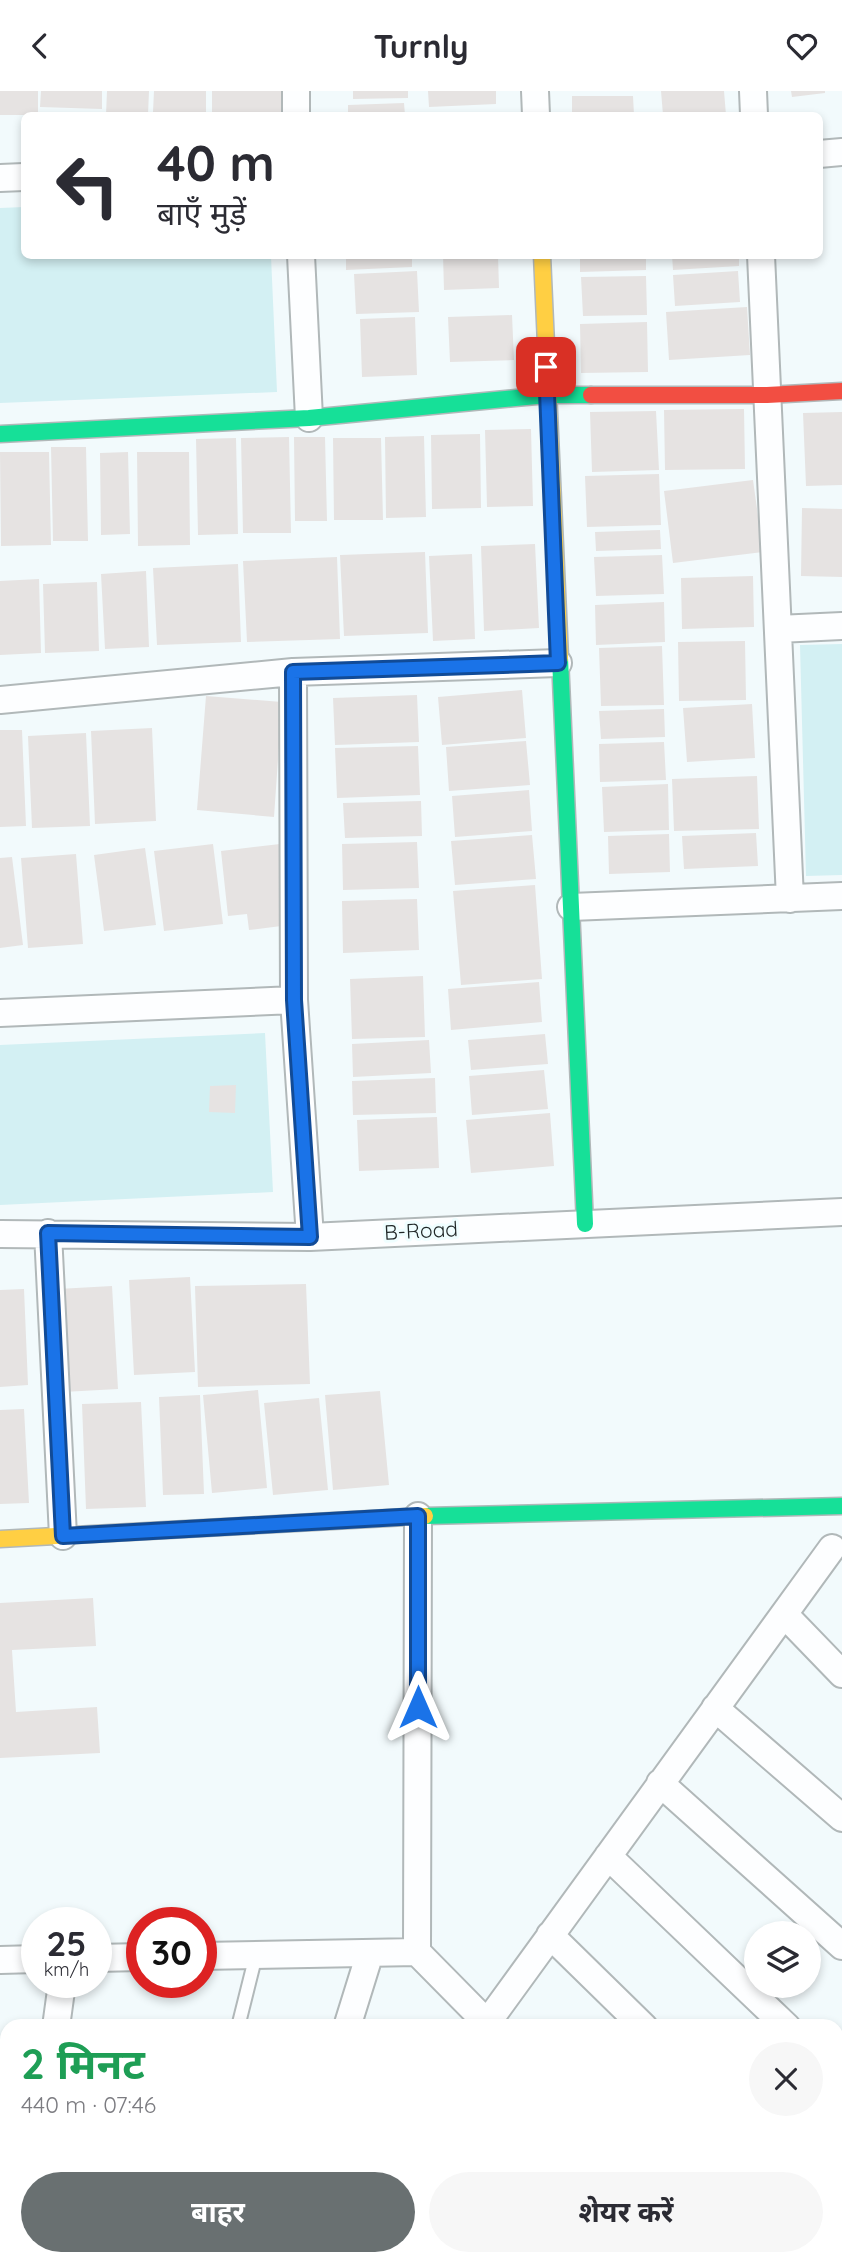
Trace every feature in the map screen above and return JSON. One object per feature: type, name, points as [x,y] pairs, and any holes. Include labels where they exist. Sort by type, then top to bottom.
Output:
[{"type":"street","points":[[296,91],[296,112]]},
{"type":"street","points":[[535,91],[536,112]]},
{"type":"street","points":[[753,91],[754,112]]},
{"type":"street","points":[[823,154],[842,152]]},
{"type":"street","points":[[0,178],[21,177]]},
{"type":"street","points":[[301,259],[309,418]]},
{"type":"street","points":[[542,259],[585,1224]]},
{"type":"street","points":[[761,259],[790,899]]},
{"type":"street","points":[[0,434],[309,418],[547,395],[767,395],[842,391]]},
{"type":"street","points":[[778,629],[842,626]]},
{"type":"street","points":[[0,700],[293,672],[558,663]]},
{"type":"street","points":[[293,672],[294,1000],[310,1237]]},
{"type":"street","points":[[571,907],[842,897]]},
{"type":"street","points":[[0,1013],[294,1000]]},
{"type":"street","name":"B-Road","points":[[0,1234],[310,1237],[842,1212]]},
{"type":"street","points":[[48,1233],[63,1536]]},
{"type":"street","points":[[0,1539],[418,1516],[842,1506]]},
{"type":"street","points":[[418,1516],[418,1952],[483,2019]]},
{"type":"street","points":[[493,2019],[550,1935],[832,1548]]},
{"type":"street","points":[[784,1614],[842,1674]]},
{"type":"street","points":[[715,1707],[842,1818]]},
{"type":"street","points":[[660,1783],[842,1946]]},
{"type":"street","points":[[608,1856],[779,2019]]},
{"type":"street","points":[[550,1935],[636,2019]]},
{"type":"street","points":[[217,1956],[418,1952]]},
{"type":"street","points":[[349,2019],[370,1953]]},
{"type":"street","points":[[0,1960],[21,1959]]},
{"type":"street","points":[[57,2019],[60,1998]]},
{"type":"lane","points":[[240,2019],[256,1955]]},
{"type":"shaded area","points":[[21,207],[21,259],[271,259],[277,392],[0,403],[0,208]]},
{"type":"shaded area","points":[[842,644],[842,875],[806,876],[800,645]]},
{"type":"shaded area","points":[[265,1033],[273,1192],[0,1205],[0,1045]]},
{"type":"building","points":[[0,91],[38,91],[38,112],[0,115]]},
{"type":"building","points":[[41,91],[102,91],[102,109],[40,107]]},
{"type":"building","points":[[107,91],[149,91],[148,112],[106,112]]},
{"type":"building","points":[[154,91],[206,91],[206,112],[153,112]]},
{"type":"building","points":[[212,91],[289,91],[288,112],[212,112]]},
{"type":"building","points":[[353,91],[408,91],[408,98],[353,99]]},
{"type":"building","points":[[428,91],[496,91],[496,104],[429,107]]},
{"type":"building","points":[[661,91],[724,91],[726,112],[663,112]]},
{"type":"building","points":[[791,91],[825,91],[825,93],[792,97]]},
{"type":"building","points":[[572,96],[633,96],[634,112],[572,112]]},
{"type":"building","points":[[404,103],[405,112],[348,112],[348,105]]},
{"type":"building","points":[[346,259],[412,259],[412,267],[346,270]]},
{"type":"building","points":[[443,259],[498,259],[499,288],[444,290]]},
{"type":"building","points":[[580,259],[646,259],[646,270],[580,272]]},
{"type":"building","points":[[672,259],[739,259],[739,266],[673,270]]},
{"type":"building","points":[[417,271],[419,312],[356,314],[354,274]]},
{"type":"building","points":[[738,271],[740,302],[675,306],[673,275]]},
{"type":"building","points":[[646,276],[647,315],[583,316],[581,277]]},
{"type":"building","points":[[747,307],[750,355],[669,360],[666,312]]},
{"type":"building","points":[[512,315],[514,360],[450,362],[448,317]]},
{"type":"building","points":[[415,317],[417,375],[362,377],[360,319]]},
{"type":"building","points":[[647,322],[648,372],[581,373],[580,324]]},
{"type":"building","points":[[744,409],[745,469],[665,470],[664,410]]},
{"type":"building","points":[[656,411],[659,470],[592,472],[590,412]]},
{"type":"building","points":[[842,412],[842,485],[806,486],[803,413]]},
{"type":"building","points":[[531,429],[533,506],[487,507],[485,430]]},
{"type":"building","points":[[480,434],[481,508],[432,509],[431,435]]},
{"type":"building","points":[[424,436],[426,517],[386,518],[385,437]]},
{"type":"building","points":[[289,437],[291,533],[243,533],[241,438]]},
{"type":"building","points":[[294,437],[325,437],[327,521],[295,521]]},
{"type":"building","points":[[236,438],[238,534],[198,535],[196,439]]},
{"type":"building","points":[[333,438],[381,438],[383,520],[334,520]]},
{"type":"building","points":[[51,447],[86,447],[88,541],[53,541]]},
{"type":"building","points":[[0,452],[49,452],[51,545],[1,546]]},
{"type":"building","points":[[128,452],[130,534],[101,535],[100,453]]},
{"type":"building","points":[[137,452],[189,452],[190,545],[138,546]]},
{"type":"building","points":[[659,474],[661,525],[587,527],[585,476]]},
{"type":"building","points":[[753,480],[763,552],[673,563],[664,491]]},
{"type":"building","points":[[802,508],[842,509],[842,577],[801,576]]},
{"type":"building","points":[[660,530],[661,549],[596,551],[595,532]]},
{"type":"building","points":[[535,544],[539,628],[484,631],[481,546]]},
{"type":"building","points":[[425,552],[428,633],[344,636],[340,555]]},
{"type":"building","points":[[472,554],[475,639],[433,641],[429,556]]},
{"type":"building","points":[[662,555],[664,594],[596,596],[594,557]]},
{"type":"building","points":[[337,557],[340,639],[247,642],[243,561]]},
{"type":"building","points":[[238,564],[241,642],[157,645],[153,568]]},
{"type":"building","points":[[146,571],[149,647],[105,649],[101,574]]},
{"type":"building","points":[[753,576],[754,627],[682,629],[681,578]]},
{"type":"building","points":[[39,579],[41,653],[0,655],[0,581]]},
{"type":"building","points":[[97,582],[99,651],[45,653],[43,584]]},
{"type":"building","points":[[664,602],[665,642],[596,645],[595,605]]},
{"type":"building","points":[[745,641],[746,700],[679,701],[678,642]]},
{"type":"building","points":[[662,646],[664,705],[601,706],[599,648]]},
{"type":"building","points":[[522,690],[526,738],[442,745],[438,697]]},
{"type":"building","points":[[417,695],[419,742],[335,745],[333,698]]},
{"type":"building","points":[[206,696],[282,702],[274,817],[197,810]]},
{"type":"building","points":[[752,704],[755,758],[687,762],[683,708]]},
{"type":"building","points":[[664,709],[665,737],[601,739],[599,711]]},
{"type":"building","points":[[152,728],[156,821],[95,824],[91,731]]},
{"type":"building","points":[[0,730],[22,730],[26,826],[0,827]]},
{"type":"building","points":[[86,733],[90,826],[32,828],[28,736]]},
{"type":"building","points":[[526,741],[530,785],[449,791],[446,747]]},
{"type":"building","points":[[664,742],[666,780],[600,782],[599,744]]},
{"type":"building","points":[[418,746],[420,795],[337,798],[335,748]]},
{"type":"building","points":[[757,776],[759,829],[674,831],[672,779]]},
{"type":"building","points":[[668,784],[669,830],[604,832],[602,787]]},
{"type":"building","points":[[529,790],[532,831],[455,837],[452,796]]},
{"type":"building","points":[[421,801],[422,836],[345,838],[343,803]]},
{"type":"building","points":[[756,833],[758,866],[684,869],[682,836]]},
{"type":"building","points":[[669,834],[670,872],[609,874],[608,836]]},
{"type":"building","points":[[532,835],[536,879],[455,885],[451,841]]},
{"type":"building","points":[[417,842],[419,888],[343,890],[342,844]]},
{"type":"building","points":[[213,844],[223,924],[164,931],[154,851]]},
{"type":"building","points":[[280,844],[289,925],[249,930],[247,914],[228,916],[221,851]]},
{"type":"building","points":[[145,848],[156,925],[104,931],[94,855]]},
{"type":"building","points":[[76,854],[83,944],[28,948],[21,858]]},
{"type":"building","points":[[12,857],[23,945],[0,948],[0,858]]},
{"type":"building","points":[[535,885],[542,979],[461,985],[453,891]]},
{"type":"building","points":[[417,899],[419,950],[343,953],[342,901]]},
{"type":"building","points":[[423,976],[425,1037],[352,1039],[350,979]]},
{"type":"building","points":[[539,982],[542,1022],[451,1030],[448,989]]},
{"type":"building","points":[[545,1034],[548,1064],[471,1070],[468,1040]]},
{"type":"building","points":[[429,1040],[431,1073],[353,1077],[352,1044]]},
{"type":"building","points":[[544,1070],[548,1109],[472,1115],[469,1076]]},
{"type":"building","points":[[435,1078],[436,1113],[353,1115],[352,1081]]},
{"type":"building","points":[[236,1085],[235,1113],[209,1112],[210,1086]]},
{"type":"building","points":[[550,1113],[554,1166],[471,1173],[466,1120]]},
{"type":"building","points":[[437,1117],[439,1168],[359,1171],[357,1120]]},
{"type":"building","points":[[190,1277],[195,1372],[134,1375],[129,1280]]},
{"type":"building","points":[[306,1284],[310,1384],[198,1387],[195,1286]]},
{"type":"building","points":[[112,1286],[118,1389],[63,1392],[58,1289]]},
{"type":"building","points":[[24,1289],[28,1385],[0,1387],[0,1290]]},
{"type":"building","points":[[258,1390],[267,1488],[212,1493],[203,1395]]},
{"type":"building","points":[[380,1391],[389,1485],[333,1490],[325,1395]]},
{"type":"building","points":[[200,1395],[204,1494],[163,1495],[159,1397]]},
{"type":"building","points":[[319,1398],[328,1490],[273,1495],[264,1403]]},
{"type":"building","points":[[141,1402],[146,1507],[86,1509],[82,1404]]},
{"type":"building","points":[[24,1409],[29,1503],[0,1504],[0,1410]]},
{"type":"building","points":[[93,1598],[96,1646],[12,1650],[16,1712],[97,1707],[100,1753],[0,1758],[0,1603]]},
{"type":"traffic: fast","points":[[0,434],[309,418],[547,395],[591,395]]},
{"type":"traffic: fast","points":[[560,658],[585,1224]]},
{"type":"traffic: fast","points":[[425,1516],[842,1506]]},
{"type":"traffic: slow","points":[[542,259],[560,658]]},
{"type":"traffic: slow","points":[[0,1539],[425,1516]]},
{"type":"traffic: jam","points":[[591,395],[767,395],[842,391]]},
{"type":"route","points":[[418,1707],[418,1516],[63,1536],[48,1233],[310,1237],[294,1000],[293,672],[558,663],[546,367]]}]
